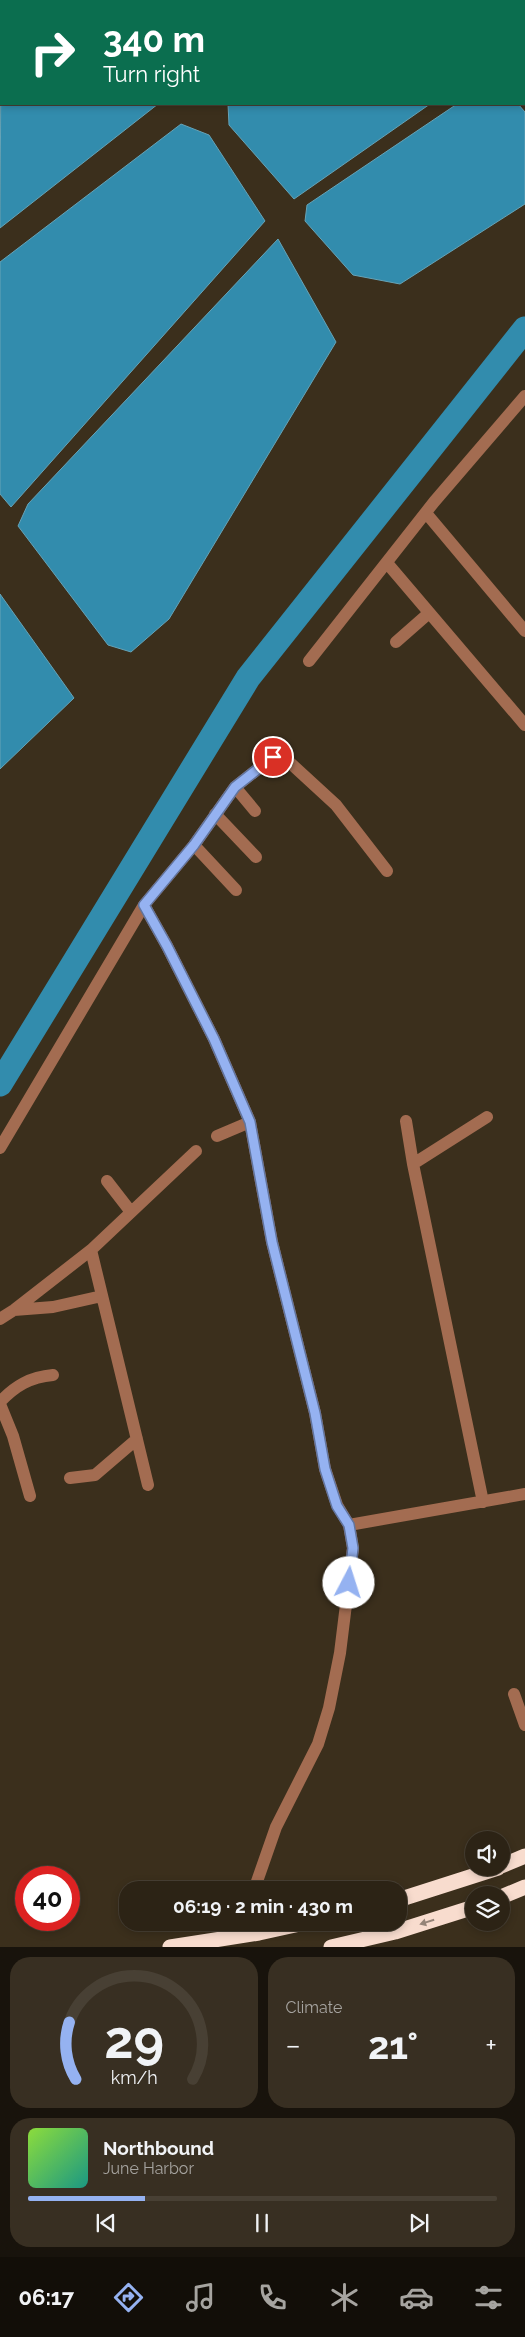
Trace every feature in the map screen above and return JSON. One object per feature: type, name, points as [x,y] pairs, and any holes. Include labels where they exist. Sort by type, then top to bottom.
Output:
[{"type":"highway","points":[[510,1862],[525,1856]]},
{"type":"highway","points":[[407,1897],[473,1876]]},
{"type":"highway","points":[[510,1893],[525,1887]]},
{"type":"highway","points":[[331,1947],[395,1932],[465,1910]]},
{"type":"highway","points":[[170,1947],[245,1931]]},
{"type":"street","points":[[308,661],[426,512],[525,396]]},
{"type":"street","points":[[426,512],[525,631]]},
{"type":"street","points":[[387,563],[525,725]]},
{"type":"street","points":[[396,642],[429,613]]},
{"type":"street","points":[[0,1148],[144,905],[194,845],[235,787],[273,757],[279,756],[286,759],[336,805],[387,871]]},
{"type":"street","points":[[235,787],[255,811]]},
{"type":"street","points":[[215,814],[256,858]]},
{"type":"street","points":[[194,845],[236,890]]},
{"type":"street","points":[[144,905],[214,1039],[250,1122],[272,1242],[315,1413],[325,1469],[337,1506],[349,1525],[353,1548],[330,1708],[318,1744],[276,1827],[257,1881]]},
{"type":"street","points":[[413,1164],[487,1117]]},
{"type":"street","points":[[406,1121],[413,1164],[483,1502]]},
{"type":"street","points":[[217,1136],[250,1122]]},
{"type":"street","points":[[0,1319],[91,1250],[196,1151]]},
{"type":"street","points":[[107,1181],[131,1212]]},
{"type":"street","points":[[91,1250],[148,1485]]},
{"type":"street","points":[[14,1310],[53,1308],[102,1296]]},
{"type":"street","points":[[30,1496],[13,1436],[0,1403],[13,1388],[36,1376],[53,1375]]},
{"type":"street","points":[[70,1478],[95,1475],[137,1439]]},
{"type":"street","points":[[349,1525],[525,1494]]},
{"type":"street","points":[[514,1694],[525,1725]]},
{"type":"water","points":[[1,105],[157,105],[0,228]]},
{"type":"water","points":[[228,105],[429,105],[294,199],[229,125]]},
{"type":"water","points":[[456,105],[519,105],[525,112],[525,204],[400,284],[353,275],[305,221],[307,205]]},
{"type":"water","points":[[181,124],[209,135],[265,221],[11,507],[0,494],[0,262]]},
{"type":"water","points":[[278,239],[336,342],[169,619],[131,652],[108,645],[18,526],[28,504]]},
{"type":"water","points":[[0,594],[74,698],[0,769]]},
{"type":"waterway","points":[[0,1084],[248,678],[525,329]]},
{"type":"route","points":[[273,757],[235,787],[220,805],[194,845],[144,905],[214,1039],[250,1122],[272,1242],[315,1413],[325,1469],[337,1506],[349,1525],[353,1548],[349,1583]]}]
